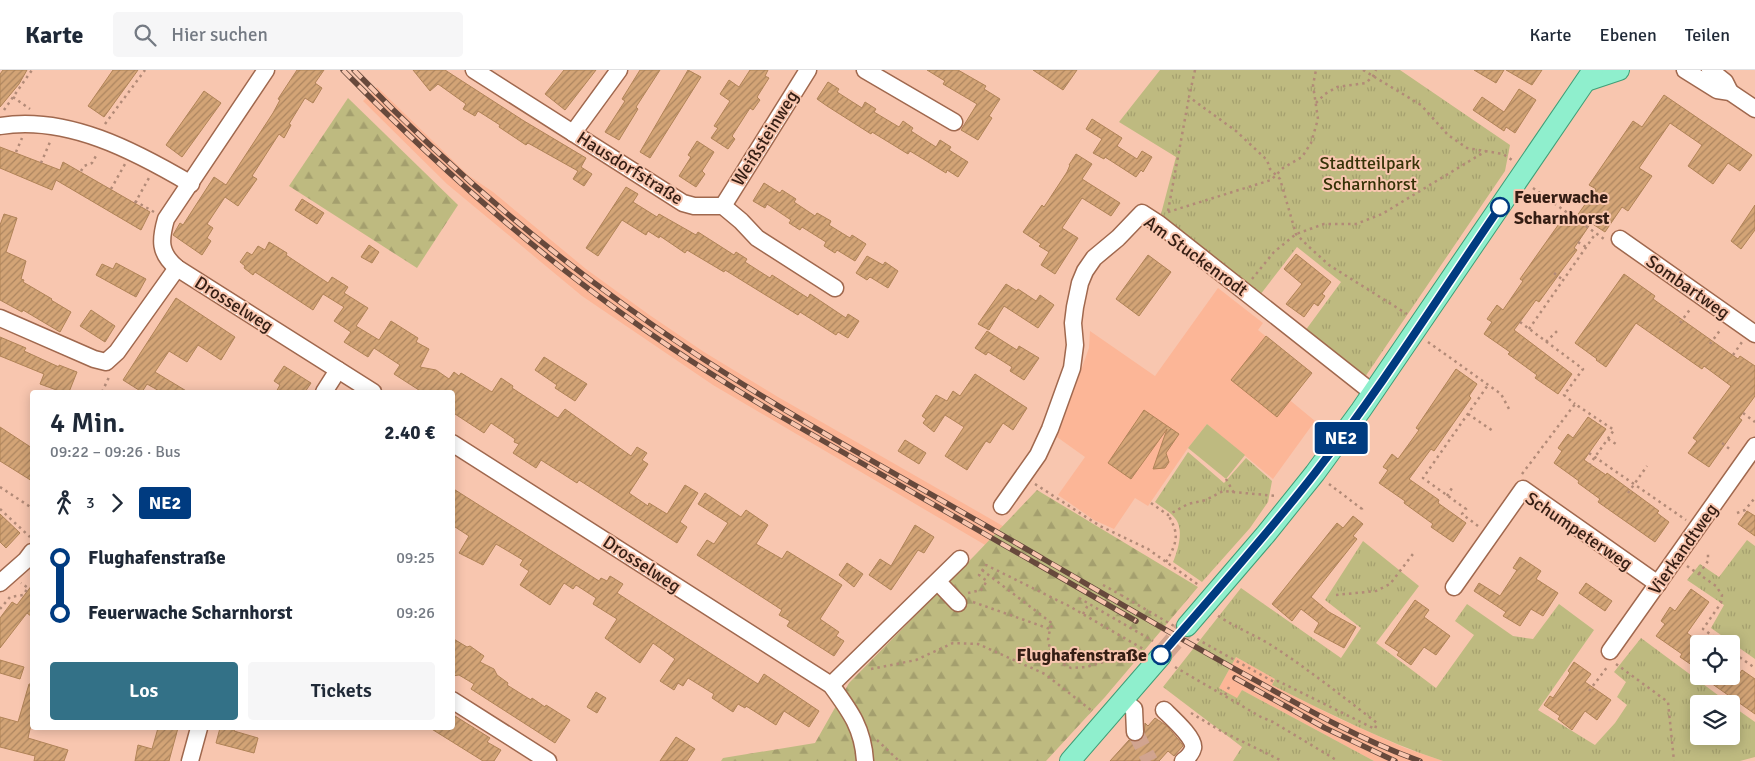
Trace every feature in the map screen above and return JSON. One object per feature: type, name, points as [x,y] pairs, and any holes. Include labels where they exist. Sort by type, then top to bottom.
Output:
[{"type":"main road","points":[[1186,626],[1266,534],[1315,473],[1373,392],[1590,76],[1619,70]]},
{"type":"main road","points":[[1070,761],[1124,700],[1159,654]]},
{"type":"street","name":"Drosselweg","points":[[266,70],[166,219],[162,234],[164,254],[177,268],[370,390]]},
{"type":"street","name":"Hausdorfstraße","points":[[474,70],[683,203],[694,206],[723,206]]},
{"type":"street","points":[[573,133],[619,70]]},
{"type":"street","name":"Weißsteinweg","points":[[723,206],[808,70]]},
{"type":"street","points":[[864,70],[954,122]]},
{"type":"street","points":[[1685,70],[1717,90],[1730,92],[1755,109]]},
{"type":"street","points":[[1710,70],[1725,82],[1730,92]]},
{"type":"street","points":[[0,126],[18,123],[40,124],[98,142],[171,172],[191,184]]},
{"type":"street","points":[[723,206],[757,238],[836,288]]},
{"type":"street","name":"Am Stuckenrodt","points":[[1002,506],[1038,455],[1050,429],[1073,366],[1075,307],[1080,283],[1085,271],[1094,258],[1118,238],[1142,213],[1164,218],[1243,290],[1373,392]]},
{"type":"street","name":"Sombartweg","points":[[1615,241],[1755,334]]},
{"type":"street","points":[[0,318],[94,359],[106,362],[117,352],[177,268]]},
{"type":"street","points":[[325,390],[338,370]]},
{"type":"street","name":"Drosselweg","points":[[455,445],[830,685],[854,718],[864,744],[865,761]]},
{"type":"street","name":"Vierkandtweg","points":[[1610,651],[1697,528],[1750,465],[1755,446]]},
{"type":"street","name":"Schumpeterweg","points":[[1454,587],[1523,490],[1658,584]]},
{"type":"street","points":[[0,583],[30,555]]},
{"type":"street","points":[[830,685],[960,559]]},
{"type":"street","points":[[938,582],[964,602]]},
{"type":"street","points":[[1124,700],[1134,709],[1135,732]]},
{"type":"street","points":[[455,702],[548,761]]},
{"type":"street","points":[[1164,710],[1189,735],[1193,744],[1193,748],[1183,761]]},
{"type":"street","points":[[190,761],[198,730]]},
{"type":"path","points":[[0,116],[32,70]]},
{"type":"path","points":[[81,171],[84,166],[92,163],[98,142],[145,70]]},
{"type":"path","points":[[1164,218],[1195,70]]},
{"type":"path","points":[[1164,218],[1271,180],[1283,168],[1302,157],[1311,143],[1318,118],[1313,85],[1316,70]]},
{"type":"path","points":[[1363,70],[1421,105],[1448,135],[1467,148],[1503,154],[1515,162]]},
{"type":"path","points":[[1316,103],[1325,94],[1337,87],[1366,83],[1376,70]]},
{"type":"path","points":[[1189,97],[1248,141],[1268,160],[1270,169],[1280,179],[1296,234],[1329,265],[1411,317]]},
{"type":"path","points":[[41,163],[51,141]]},
{"type":"path","points":[[1243,290],[1274,252],[1296,234],[1324,224],[1364,223],[1408,199],[1486,151]]},
{"type":"path","points":[[111,189],[128,159]]},
{"type":"path","points":[[153,171],[135,202],[166,219]]},
{"type":"path","points":[[1531,187],[1596,233],[1615,241]]},
{"type":"path","points":[[1529,329],[1596,233]]},
{"type":"path","points":[[1578,242],[1586,248]]},
{"type":"path","points":[[1554,274],[1564,280]]},
{"type":"path","points":[[1680,323],[1700,296]]},
{"type":"path","points":[[1710,344],[1730,317]]},
{"type":"path","points":[[1520,322],[1583,369],[1564,396],[1614,430],[1590,464]]},
{"type":"path","points":[[1546,342],[1558,330]]},
{"type":"path","points":[[1423,338],[1501,394],[1508,409]]},
{"type":"path","points":[[1488,385],[1422,478],[1466,509],[1462,514],[1491,535]]},
{"type":"path","points":[[1520,476],[1575,404]]},
{"type":"path","points":[[1743,413],[1755,422]]},
{"type":"path","points":[[1468,414],[1493,431]]},
{"type":"path","points":[[1608,438],[1616,444]]},
{"type":"path","points":[[1589,453],[1697,528]]},
{"type":"path","points":[[1628,493],[1647,466]]},
{"type":"path","points":[[1023,477],[1100,526],[1148,549],[1203,588]]},
{"type":"path","points":[[1226,479],[1234,492]]},
{"type":"path","points":[[1323,479],[1362,508],[1360,512]]},
{"type":"path","points":[[0,487],[30,507]]},
{"type":"path","points":[[1447,496],[1452,488]]},
{"type":"path","points":[[1168,516],[1188,504],[1206,500],[1224,491],[1268,494],[1282,498]]},
{"type":"path","points":[[1737,513],[1745,510],[1755,498]]},
{"type":"path","points":[[1150,502],[1168,516],[1175,526],[1174,548],[1166,562]]},
{"type":"path","points":[[0,509],[30,537]]},
{"type":"path","points":[[1336,595],[1376,590],[1390,584],[1413,554]]},
{"type":"path","points":[[1699,574],[1708,561],[1708,554]]},
{"type":"path","points":[[1676,558],[1716,586],[1722,595],[1721,603],[1703,630],[1710,635]]},
{"type":"path","points":[[971,593],[981,590],[987,581],[979,575],[986,564],[1083,614],[1134,644]]},
{"type":"path","points":[[982,570],[1052,624],[1048,640],[1051,653],[1059,662],[1071,668],[1087,667],[1135,652],[1159,654]]},
{"type":"path","points":[[1103,585],[1234,661],[1274,682],[1278,681],[1375,729],[1377,723],[1311,672],[1255,635],[1228,623],[1216,614]]},
{"type":"path","points":[[1078,598],[1109,615],[1159,654],[1261,717],[1273,722],[1338,761]]},
{"type":"path","points":[[964,602],[1050,629]]},
{"type":"path","points":[[1083,614],[1089,603]]},
{"type":"path","points":[[870,669],[916,660],[952,643],[978,644],[1045,674],[1095,713]]},
{"type":"path","points":[[1740,657],[1755,668]]},
{"type":"path","points":[[1589,691],[1611,661],[1668,702],[1674,761]]},
{"type":"path","points":[[1225,695],[1230,685]]},
{"type":"path","points":[[1186,711],[1221,731],[1282,761]]},
{"type":"shaded area","points":[[377,87],[468,175],[493,192],[586,269],[648,314],[704,352],[778,397],[1098,583],[1077,599],[713,385],[582,296],[447,184],[363,101]]},
{"type":"shaded area","points":[[1218,288],[1263,323],[1258,330],[1283,350],[1286,397],[1315,421],[1273,479],[1207,424],[1148,506],[1135,498],[1114,529],[1094,520],[1058,495],[1085,457],[1057,437],[1089,348],[1090,331],[1155,376]]},
{"type":"shaded area","points":[[1236,657],[1275,679],[1272,685],[1340,719],[1405,748],[1443,761],[1374,761],[1242,690],[1237,699],[1219,688]]},
{"type":"green space","name":"Stadtteilpark Scharnhorst","points":[[1160,70],[1400,70],[1510,145],[1505,171],[1365,377],[1305,331],[1341,282],[1297,247],[1260,295],[1161,214],[1176,157],[1119,122]]},
{"type":"green space","points":[[348,98],[458,205],[417,268],[289,186]]},
{"type":"green space","points":[[1207,424],[1245,455],[1226,479],[1188,448]]},
{"type":"green space","points":[[1188,452],[1224,483],[1246,458],[1272,481],[1268,502],[1250,528],[1202,582],[1173,562],[1178,545],[1179,527],[1172,515],[1155,502]]},
{"type":"green space","points":[[1037,490],[1198,587],[1105,697],[1046,761],[721,761],[723,758],[815,743],[849,683]]},
{"type":"green space","points":[[1747,540],[1755,546],[1755,659],[1740,648],[1740,635],[1721,635],[1711,628],[1724,605],[1687,580],[1700,564],[1719,577]]},
{"type":"green space","points":[[1363,541],[1419,586],[1376,643],[1436,688],[1474,635],[1455,621],[1467,604],[1513,636],[1533,639],[1559,604],[1594,630],[1538,710],[1595,745],[1615,723],[1627,705],[1617,697],[1626,682],[1614,672],[1641,638],[1690,674],[1690,685],[1704,685],[1718,695],[1690,695],[1690,745],[1740,745],[1740,711],[1755,722],[1755,757],[1740,761],[1443,761],[1377,736],[1272,685],[1275,679],[1236,657],[1219,688],[1237,698],[1242,690],[1374,761],[1233,761],[1242,747],[1163,687],[1241,588],[1341,658],[1361,628],[1325,600]]},
{"type":"building","points":[[3,70],[27,70],[19,84],[0,107],[0,74]]},
{"type":"building","points":[[113,70],[138,70],[104,117],[88,106]]},
{"type":"building","points":[[297,70],[324,70],[315,83],[322,88],[313,103],[305,98],[289,124],[291,125],[284,138],[279,134],[252,176],[257,179],[238,206],[225,197],[207,224],[213,228],[207,238],[211,241],[202,255],[173,235],[180,223],[183,225],[214,177],[226,185],[273,113],[280,100],[278,99]]},
{"type":"building","points":[[413,70],[445,70],[586,158],[581,167],[592,174],[584,186],[573,179],[578,171],[528,143],[526,145],[478,111],[475,116],[463,109],[466,104],[438,84],[430,91]]},
{"type":"building","points":[[564,70],[596,70],[565,110],[545,94]]},
{"type":"building","points":[[640,70],[660,70],[636,107],[638,109],[619,140],[605,132],[625,101],[622,99]]},
{"type":"building","points":[[688,70],[701,77],[650,158],[640,152]]},
{"type":"building","points":[[750,70],[768,70],[765,76],[769,78],[757,97],[760,100],[753,110],[750,108],[732,136],[735,139],[728,149],[711,138],[718,128],[714,126],[730,101],[720,94],[729,80],[739,87]]},
{"type":"building","points":[[927,70],[958,70],[986,86],[984,89],[1000,99],[989,116],[992,118],[978,140],[961,130],[977,104],[943,84],[945,81]]},
{"type":"building","points":[[1033,70],[1077,70],[1063,90]]},
{"type":"building","points":[[1474,70],[1504,70],[1496,83]]},
{"type":"building","points":[[1506,70],[1542,70],[1532,85]]},
{"type":"building","points":[[828,82],[839,89],[837,92],[862,108],[865,102],[876,109],[874,112],[899,127],[903,121],[913,128],[911,131],[936,147],[940,140],[951,147],[949,150],[968,162],[958,177],[947,170],[946,173],[910,151],[908,154],[872,132],[871,134],[817,99]]},
{"type":"building","points":[[1519,89],[1536,100],[1515,133],[1506,127],[1504,131],[1473,110],[1482,97],[1504,112]]},
{"type":"building","points":[[204,91],[221,103],[182,157],[166,145]]},
{"type":"building","points":[[1664,95],[1752,155],[1740,171],[1728,163],[1713,184],[1688,166],[1702,145],[1670,123],[1639,168],[1652,176],[1628,211],[1622,207],[1605,232],[1591,223],[1574,248],[1577,250],[1539,302],[1536,300],[1514,330],[1572,374],[1558,394],[1535,378],[1537,375],[1508,354],[1510,352],[1484,334],[1492,322],[1487,319],[1497,305],[1503,310],[1523,281],[1520,279],[1561,221],[1569,227],[1596,189],[1589,185],[1633,121],[1642,127]]},
{"type":"building","points":[[1092,119],[1122,138],[1117,146],[1137,159],[1142,151],[1152,157],[1143,172],[1141,170],[1136,177],[1105,157],[1104,159],[1093,153],[1102,139],[1086,129]]},
{"type":"building","points":[[697,141],[714,152],[702,171],[705,174],[696,187],[679,176],[691,157],[688,155]]},
{"type":"building","points":[[0,147],[60,170],[63,162],[150,212],[141,230],[56,180],[52,190],[0,168]]},
{"type":"building","points":[[1076,154],[1092,164],[1082,179],[1120,203],[1111,216],[1082,198],[1062,228],[1078,238],[1055,274],[1041,265],[1049,252],[1023,232],[1042,205],[1044,207],[1067,172]]},
{"type":"building","points":[[764,183],[780,193],[782,190],[796,199],[794,202],[815,216],[817,213],[831,221],[829,225],[850,238],[852,235],[866,244],[855,261],[837,250],[835,253],[824,246],[826,242],[802,227],[800,230],[789,223],[791,220],[767,204],[765,208],[753,201]]},
{"type":"building","points":[[626,187],[638,194],[633,202],[657,217],[659,214],[696,235],[698,232],[734,255],[736,252],[747,259],[745,262],[770,278],[772,275],[808,298],[810,294],[846,318],[848,314],[859,321],[848,338],[838,332],[836,335],[800,312],[798,315],[725,270],[724,272],[687,250],[685,253],[660,236],[659,238],[648,231],[646,235],[622,220],[598,256],[586,248]]},
{"type":"building","points":[[302,199],[324,213],[317,224],[295,210]]},
{"type":"building","points":[[1755,205],[1755,230],[1741,249],[1731,241]]},
{"type":"building","points":[[4,214],[17,218],[6,252],[26,261],[21,279],[24,280],[23,282],[71,312],[60,332],[23,310],[22,312],[0,300],[0,225]]},
{"type":"building","points":[[269,242],[328,283],[332,277],[348,287],[344,293],[368,308],[356,326],[379,340],[391,321],[418,338],[416,342],[429,349],[420,367],[436,370],[449,379],[454,372],[459,376],[461,373],[492,392],[501,378],[513,386],[512,388],[558,418],[565,409],[631,456],[637,447],[647,453],[642,460],[648,464],[629,493],[648,506],[649,503],[667,514],[685,485],[698,493],[680,522],[687,527],[677,543],[579,480],[577,483],[541,460],[536,468],[513,453],[519,444],[514,442],[515,439],[491,423],[484,433],[455,414],[455,390],[419,390],[394,374],[400,365],[374,348],[368,357],[344,342],[351,332],[334,321],[344,307],[323,294],[313,310],[255,272],[253,275],[240,262],[247,252],[252,255],[258,246],[265,250]]},
{"type":"building","points":[[369,245],[379,252],[372,263],[361,257]]},
{"type":"building","points":[[1296,254],[1331,282],[1322,294],[1325,296],[1318,306],[1314,303],[1304,317],[1286,304],[1302,284],[1284,269]]},
{"type":"building","points":[[1148,255],[1171,272],[1139,316],[1116,299]]},
{"type":"building","points":[[867,256],[883,265],[885,262],[898,271],[888,288],[870,277],[867,280],[856,273]]},
{"type":"building","points":[[116,263],[146,279],[136,297],[96,275],[102,264],[113,269]]},
{"type":"building","points":[[1624,274],[1655,296],[1653,299],[1718,345],[1738,359],[1740,356],[1755,366],[1755,396],[1739,418],[1742,420],[1709,467],[1688,453],[1697,441],[1693,438],[1731,386],[1704,366],[1702,369],[1636,323],[1606,367],[1575,343]]},
{"type":"building","points":[[1006,284],[1017,291],[1018,289],[1036,301],[1040,295],[1054,305],[1038,328],[1004,306],[989,330],[978,324]]},
{"type":"building","points":[[176,298],[235,337],[221,360],[198,345],[187,362],[169,351],[155,372],[185,390],[158,390],[147,384],[143,390],[139,390],[123,380]]},
{"type":"building","points":[[91,310],[115,326],[105,342],[80,326]]},
{"type":"building","points":[[987,331],[1017,350],[1019,346],[1039,358],[1024,380],[1010,371],[1012,367],[988,352],[986,355],[975,348]]},
{"type":"building","points":[[1266,336],[1312,373],[1277,417],[1231,380]]},
{"type":"building","points":[[0,337],[26,348],[24,351],[59,367],[59,365],[77,372],[70,390],[56,390],[40,384],[44,374],[0,356]]},
{"type":"building","points":[[544,357],[587,384],[575,401],[555,388],[557,385],[535,370]]},
{"type":"building","points":[[284,366],[311,383],[306,390],[277,390],[280,385],[274,381]]},
{"type":"building","points":[[1456,369],[1477,384],[1469,396],[1471,398],[1434,451],[1431,449],[1409,479],[1439,500],[1438,503],[1466,523],[1453,542],[1431,527],[1433,524],[1404,503],[1405,501],[1379,483],[1388,470],[1383,467],[1392,454],[1398,459],[1419,430],[1416,428]]},
{"type":"building","points":[[975,374],[1027,408],[1013,430],[1003,423],[990,443],[986,441],[967,470],[945,456],[964,427],[945,415],[934,432],[923,423],[926,419],[922,416],[936,395],[947,401],[953,391],[960,396]]},
{"type":"building","points":[[1144,410],[1179,434],[1166,453],[1169,462],[1165,468],[1153,469],[1167,429],[1131,479],[1108,463]]},
{"type":"building","points":[[1588,417],[1606,429],[1584,460],[1606,475],[1607,473],[1659,511],[1657,513],[1669,522],[1655,542],[1598,502],[1600,499],[1554,463],[1562,451],[1558,448],[1568,434],[1573,438]]},
{"type":"building","points":[[0,427],[30,447],[30,480],[0,461]]},
{"type":"building","points":[[905,440],[926,453],[919,464],[898,451]]},
{"type":"building","points":[[455,490],[599,581],[601,578],[607,581],[610,576],[623,584],[617,593],[758,684],[764,674],[819,711],[809,727],[784,711],[776,725],[746,706],[745,708],[738,704],[733,712],[712,698],[714,694],[688,678],[683,686],[678,683],[674,690],[660,681],[675,659],[653,643],[640,663],[605,638],[617,619],[593,604],[596,598],[576,585],[573,589],[564,583],[550,605],[520,585],[529,571],[520,565],[523,560],[496,544],[483,565],[459,553],[469,536],[455,527]]},
{"type":"building","points":[[705,493],[741,517],[746,510],[768,525],[756,544],[782,559],[787,551],[842,585],[820,619],[839,632],[836,636],[844,641],[834,656],[787,626],[790,621],[779,615],[782,610],[697,555],[707,540],[714,544],[728,523],[698,504]]},
{"type":"building","points":[[1747,511],[1755,516],[1755,536],[1738,524]]},
{"type":"building","points":[[0,514],[20,533],[6,548],[0,542]]},
{"type":"building","points":[[1353,516],[1363,524],[1353,536],[1357,539],[1311,597],[1329,612],[1356,627],[1344,648],[1314,632],[1319,623],[1301,609],[1292,621],[1272,604],[1337,523],[1343,528]]},
{"type":"building","points":[[915,525],[934,537],[924,553],[918,550],[891,590],[869,575],[880,559],[891,566]]},
{"type":"building","points":[[1520,557],[1541,571],[1536,579],[1558,593],[1543,616],[1531,609],[1520,626],[1503,616],[1506,612],[1474,591],[1479,583],[1500,596],[1517,570],[1513,568]]},
{"type":"building","points":[[847,563],[863,574],[854,587],[839,575]]},
{"type":"building","points":[[1586,583],[1612,601],[1605,611],[1579,593]]},
{"type":"building","points":[[30,588],[30,615],[27,613],[0,648],[0,618],[12,602],[17,605]]},
{"type":"building","points":[[1691,589],[1709,602],[1687,633],[1690,635],[1690,664],[1680,657],[1682,654],[1656,636],[1665,624],[1661,621],[1670,607],[1675,611]]},
{"type":"building","points":[[1415,600],[1429,610],[1424,617],[1450,636],[1436,655],[1424,647],[1411,665],[1397,655],[1399,652],[1385,643]]},
{"type":"building","points":[[455,640],[467,647],[470,646],[484,656],[480,662],[494,669],[497,675],[508,683],[507,685],[570,720],[555,743],[471,689],[474,684],[459,675],[455,676]]},
{"type":"building","points":[[0,660],[24,667],[20,679],[0,673]]},
{"type":"building","points":[[1574,662],[1591,674],[1585,682],[1611,700],[1597,720],[1585,711],[1572,730],[1558,719],[1560,716],[1544,705],[1550,696],[1553,698],[1570,673],[1568,671]]},
{"type":"building","points":[[1742,670],[1755,679],[1755,714],[1740,703],[1740,695],[1728,695],[1714,685],[1740,685],[1740,673]]},
{"type":"building","points":[[30,684],[30,729],[28,738],[68,750],[64,761],[34,761],[35,756],[0,747],[0,717],[18,722]]},
{"type":"building","points":[[596,692],[606,698],[597,713],[587,707]]},
{"type":"building","points":[[455,716],[490,738],[487,742],[501,750],[494,761],[483,761],[433,730],[455,730]]},
{"type":"building","points":[[1155,718],[1167,726],[1183,746],[1174,756],[1168,751],[1159,761],[1110,761],[1129,740],[1135,742],[1141,740],[1144,736],[1145,723],[1148,726]]},
{"type":"building","points":[[157,730],[177,730],[169,761],[135,761],[138,745],[152,749]]},
{"type":"building","points":[[219,730],[234,730],[258,738],[254,753],[216,743]]},
{"type":"building","points":[[676,737],[695,749],[687,761],[660,761]]},
{"type":"tunnel","points":[[1161,656],[1187,626]]},
{"type":"tunnel","points":[[1135,732],[1150,761]]},
{"type":"railway","points":[[343,70],[411,137],[481,201],[555,263],[648,332],[701,368],[773,412],[1136,621]]},
{"type":"railway","points":[[354,70],[432,147],[514,219],[599,286],[688,349],[776,405],[1227,665],[1335,724],[1377,744],[1420,761]]},
{"type":"railway","points":[[1235,678],[1325,728],[1395,761]]},
{"type":"bus line","name":"NE2","points":[[1161,655],[1266,534],[1315,473],[1362,410],[1500,207]]},
{"type":"place","name":"Feuerwache Scharnhorst","points":[[1500,207]]},
{"type":"place","name":"Flughafenstraße","points":[[1161,655]]}]
